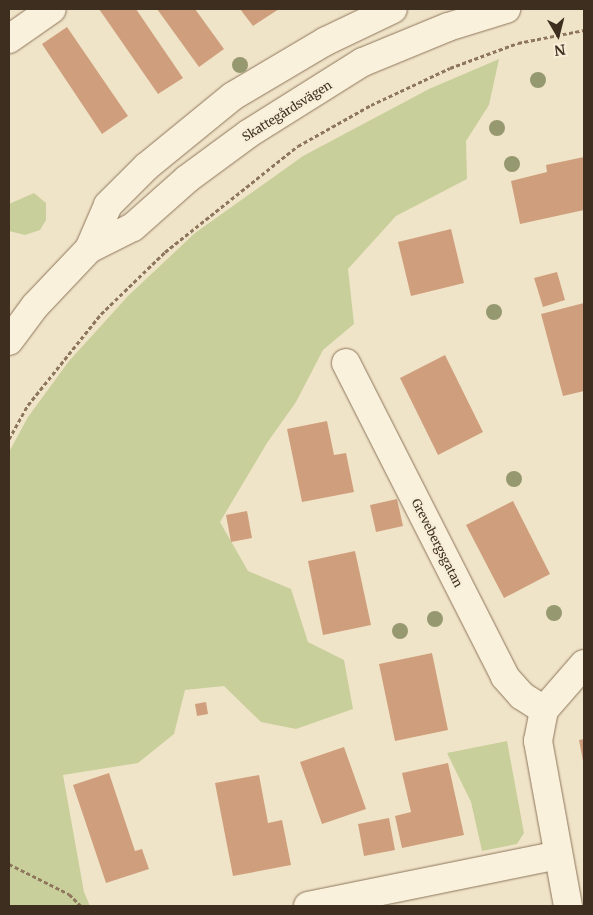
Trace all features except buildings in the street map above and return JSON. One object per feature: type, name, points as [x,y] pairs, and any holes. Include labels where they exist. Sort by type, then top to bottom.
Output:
[{"type":"street","points":[[9,39],[52,9]]},
{"type":"street","name":"Skattegårdsvägen","points":[[9,341],[35,306],[89,249],[108,205],[146,167],[234,96],[326,41],[393,9]]},
{"type":"street","name":"Skattegårdsvägen","points":[[89,249],[133,228],[187,178],[248,134],[363,62],[448,27],[506,9]]},
{"type":"street","name":"Grevebergsgatan","points":[[346,363],[505,677],[522,696],[544,710]]},
{"type":"street","points":[[568,906],[538,741],[544,710],[584,664]]},
{"type":"street","points":[[308,906],[558,855]]},
{"type":"path","points":[[9,439],[28,405],[101,314],[165,252],[298,146],[371,105],[450,68],[518,43],[584,30]]},
{"type":"path","points":[[9,864],[69,894],[82,906]]},
{"type":"green space","points":[[499,59],[489,105],[466,141],[467,179],[396,216],[348,269],[354,324],[323,350],[296,402],[267,443],[220,522],[248,571],[291,589],[308,642],[344,660],[353,709],[296,729],[261,722],[224,686],[185,690],[174,734],[138,763],[63,775],[84,892],[90,906],[9,906],[9,452],[28,417],[69,361],[128,296],[195,233],[303,156],[429,89]]},
{"type":"green space","points":[[34,193],[46,203],[46,220],[40,230],[25,235],[9,231],[9,204]]},
{"type":"green space","points":[[507,741],[524,833],[517,844],[482,851],[471,802],[447,753]]}]
